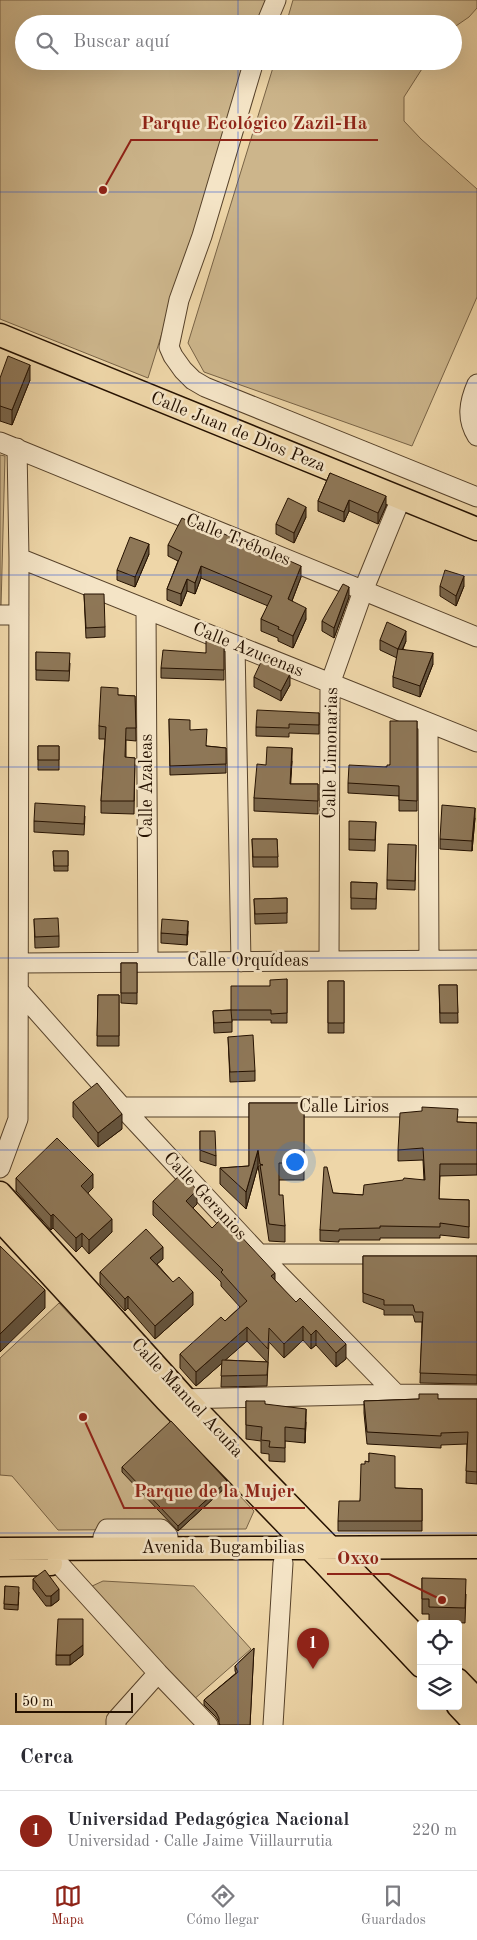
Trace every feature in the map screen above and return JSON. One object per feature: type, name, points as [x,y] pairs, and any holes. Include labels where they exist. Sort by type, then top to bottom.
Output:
[{"type":"main road","name":"Calle Juan de Dios Peza","points":[[0,335],[477,529]]},
{"type":"main road","name":"Calle Manuel Acuña","points":[[0,1194],[176,1399]]},
{"type":"main road","name":"Calle Manuel Acuña","points":[[0,1220],[327,1555],[417,1637]]},
{"type":"main road","name":"Avenida Bugambilias","points":[[0,1549],[57,1557],[283,1563],[327,1555],[477,1547]]},
{"type":"main road","name":"Avenida Bugambilias","points":[[0,1565],[102,1549],[168,1548],[477,1563]]},
{"type":"main road","name":"Calle Manuel Acuña","points":[[327,1555],[420,1665]]},
{"type":"main road","points":[[462,1684],[477,1700]]},
{"type":"main road","points":[[462,1710],[476,1725]]},
{"type":"street","points":[[270,15],[276,0]]},
{"type":"street","points":[[251,70],[202,236],[179,300],[169,347],[173,356],[193,380],[205,387],[477,498]]},
{"type":"street","points":[[477,384],[470,399],[470,426],[477,436]]},
{"type":"street","points":[[0,1168],[18,1119],[20,992],[19,558],[9,445]]},
{"type":"street","name":"Calle Tréboles","points":[[9,445],[477,637]]},
{"type":"street","name":"Calle Limonarias","points":[[329,960],[330,684],[363,591],[401,498]]},
{"type":"street","name":"Calle Azucenas","points":[[19,558],[477,742]]},
{"type":"street","name":"Calle Azaleas","points":[[146,610],[148,961]]},
{"type":"street","points":[[0,615],[19,615]]},
{"type":"street","points":[[236,645],[241,962]]},
{"type":"street","points":[[428,723],[429,960]]},
{"type":"street","name":"Calle Orquídeas","points":[[20,963],[477,960]]},
{"type":"street","name":"Calle Geranios","points":[[20,992],[122,1107],[259,1254],[396,1394]]},
{"type":"street","name":"Calle Lirios","points":[[122,1107],[477,1107]]},
{"type":"street","points":[[259,1254],[477,1254]]},
{"type":"street","points":[[176,1399],[396,1394],[477,1395]]},
{"type":"street","points":[[57,1557],[158,1673],[208,1725]]},
{"type":"street","points":[[274,1725],[283,1563]]},
{"type":"street","points":[[116,1725],[116,1720],[158,1673]]},
{"type":"shaded area","points":[[0,0],[266,0],[262,15],[15,15],[15,70],[244,70],[148,378],[0,319]]},
{"type":"shaded area","points":[[293,0],[477,0],[477,8],[462,22],[462,15],[289,15]]},
{"type":"shaded area","points":[[272,70],[421,70],[404,97],[404,121],[421,139],[477,189],[477,297],[412,446],[204,372],[188,343]]},
{"type":"shaded area","points":[[0,455],[5,456],[1,607],[0,607]]},
{"type":"shaded area","points":[[59,1303],[254,1511],[246,1529],[58,1530],[12,1476],[0,1475],[0,1358]]},
{"type":"shaded area","points":[[103,1581],[194,1586],[251,1649],[192,1701],[90,1587]]},
{"type":"building","points":[[8,356],[30,365],[12,410],[0,406],[0,378]]},
{"type":"building","points":[[330,473],[386,496],[378,513],[349,500],[344,512],[318,501]]},
{"type":"building","points":[[288,498],[306,507],[294,533],[276,524]]},
{"type":"building","points":[[182,518],[216,535],[217,531],[257,548],[255,554],[281,564],[283,558],[301,566],[288,599],[306,608],[293,636],[261,619],[272,596],[201,566],[195,583],[187,579],[181,594],[167,589],[182,552],[168,545]]},
{"type":"building","points":[[130,537],[149,544],[135,577],[117,570]]},
{"type":"building","points":[[445,570],[464,576],[456,596],[440,586]]},
{"type":"building","points":[[343,584],[349,587],[334,628],[322,621]]},
{"type":"building","points":[[84,594],[104,594],[105,627],[86,628]]},
{"type":"building","points":[[387,622],[406,631],[398,649],[380,640]]},
{"type":"building","points":[[206,639],[216,639],[224,642],[224,670],[161,668],[163,650],[206,653]]},
{"type":"building","points":[[398,649],[433,653],[420,686],[393,677]]},
{"type":"building","points":[[36,652],[70,653],[69,671],[36,670]]},
{"type":"building","points":[[262,660],[290,674],[281,691],[254,677]]},
{"type":"building","points":[[101,687],[118,688],[118,695],[135,696],[136,728],[126,728],[125,757],[135,758],[134,801],[101,801],[106,727],[99,726]]},
{"type":"building","points":[[257,710],[319,713],[319,725],[289,724],[289,728],[256,727]]},
{"type":"building","points":[[169,719],[190,720],[190,730],[207,729],[206,746],[226,748],[226,764],[170,766]]},
{"type":"building","points":[[390,721],[417,721],[417,801],[399,800],[399,786],[348,783],[349,765],[387,767],[387,765],[390,765]]},
{"type":"building","points":[[38,746],[59,746],[59,760],[38,760]]},
{"type":"building","points":[[267,747],[292,748],[290,784],[318,784],[318,801],[254,798],[257,764],[266,765]]},
{"type":"building","points":[[35,803],[85,806],[84,824],[34,821]]},
{"type":"building","points":[[442,805],[475,808],[472,841],[440,839]]},
{"type":"building","points":[[349,821],[376,822],[375,840],[349,839]]},
{"type":"building","points":[[252,839],[277,839],[278,857],[253,857]]},
{"type":"building","points":[[388,844],[416,845],[415,881],[387,880]]},
{"type":"building","points":[[53,851],[68,851],[68,866],[54,866]]},
{"type":"building","points":[[351,882],[377,883],[376,899],[351,898]]},
{"type":"building","points":[[287,898],[287,913],[255,914],[254,899]]},
{"type":"building","points":[[58,918],[59,936],[35,937],[34,919]]},
{"type":"building","points":[[162,919],[188,921],[187,935],[161,933]]},
{"type":"building","points":[[121,963],[137,963],[137,993],[121,993]]},
{"type":"building","points":[[287,979],[287,1013],[271,1014],[271,1010],[231,1010],[231,986],[270,986],[270,980]]},
{"type":"building","points":[[328,981],[344,981],[344,1023],[328,1023]]},
{"type":"building","points":[[439,985],[457,985],[458,1013],[440,1013]]},
{"type":"building","points":[[98,995],[119,995],[119,1036],[97,1036]]},
{"type":"building","points":[[231,1010],[232,1022],[214,1023],[213,1011]]},
{"type":"building","points":[[253,1035],[255,1071],[230,1072],[228,1037]]},
{"type":"building","points":[[97,1083],[122,1114],[98,1133],[73,1102]]},
{"type":"building","points":[[249,1103],[304,1103],[304,1163],[279,1163],[279,1195],[283,1195],[285,1226],[269,1224],[260,1165],[263,1165],[260,1164],[258,1150],[246,1192],[220,1168],[249,1166]]},
{"type":"building","points":[[422,1107],[458,1109],[457,1122],[477,1123],[477,1164],[440,1164],[439,1199],[469,1200],[469,1227],[440,1223],[440,1227],[380,1226],[380,1228],[339,1229],[339,1231],[320,1230],[324,1167],[327,1167],[333,1193],[363,1195],[364,1185],[403,1180],[404,1178],[425,1180],[423,1148],[398,1150],[400,1113],[422,1111]]},
{"type":"building","points":[[200,1131],[215,1131],[216,1156],[200,1150]]},
{"type":"building","points":[[57,1138],[93,1174],[81,1186],[112,1219],[89,1240],[82,1233],[76,1238],[53,1214],[51,1216],[16,1178]]},
{"type":"building","points":[[182,1173],[197,1190],[186,1201],[212,1228],[223,1217],[275,1273],[271,1276],[296,1302],[300,1298],[346,1344],[336,1353],[316,1330],[311,1335],[303,1326],[284,1344],[269,1328],[268,1349],[247,1327],[196,1372],[180,1354],[221,1317],[225,1321],[247,1301],[221,1272],[223,1270],[153,1201]]},
{"type":"building","points":[[146,1229],[163,1247],[150,1258],[173,1282],[179,1277],[193,1292],[155,1326],[128,1296],[125,1299],[100,1272]]},
{"type":"building","points":[[0,1246],[45,1290],[0,1334]]},
{"type":"building","points":[[363,1256],[477,1256],[477,1375],[420,1373],[423,1312],[415,1312],[413,1305],[384,1305],[384,1300],[363,1293]]},
{"type":"building","points":[[222,1360],[268,1362],[267,1375],[221,1376]]},
{"type":"building","points":[[419,1394],[438,1394],[438,1399],[477,1399],[477,1472],[466,1471],[468,1432],[441,1433],[441,1436],[367,1432],[364,1401],[419,1399]]},
{"type":"building","points":[[246,1401],[265,1401],[265,1404],[306,1409],[305,1429],[285,1427],[285,1448],[269,1447],[270,1441],[261,1440],[262,1427],[246,1425]]},
{"type":"building","points":[[171,1421],[227,1481],[178,1526],[122,1467]]},
{"type":"building","points":[[369,1453],[395,1456],[395,1488],[422,1489],[422,1521],[338,1521],[339,1501],[360,1501],[361,1464],[365,1464],[365,1461],[369,1462]]},
{"type":"building","points":[[45,1570],[59,1589],[51,1596],[46,1596],[33,1579]]},
{"type":"building","points":[[422,1578],[466,1579],[465,1608],[429,1607],[429,1599],[422,1599]]},
{"type":"building","points":[[5,1586],[19,1587],[18,1605],[4,1604]]},
{"type":"building","points":[[58,1619],[83,1619],[83,1645],[70,1655],[56,1655]]},
{"type":"building","points":[[254,1648],[250,1725],[220,1725],[216,1712],[204,1700],[238,1672],[235,1666]]},
{"type":"place","name":"Parque Ecológico Zazil-Ha","points":[[103,190]]},
{"type":"place","name":"Parque de la Mujer","points":[[83,1417]]},
{"type":"place","name":"Oxxo","points":[[442,1600]]},
{"type":"place","name":"Universidad Pedagógica Nacional","points":[[313,1669]]}]
